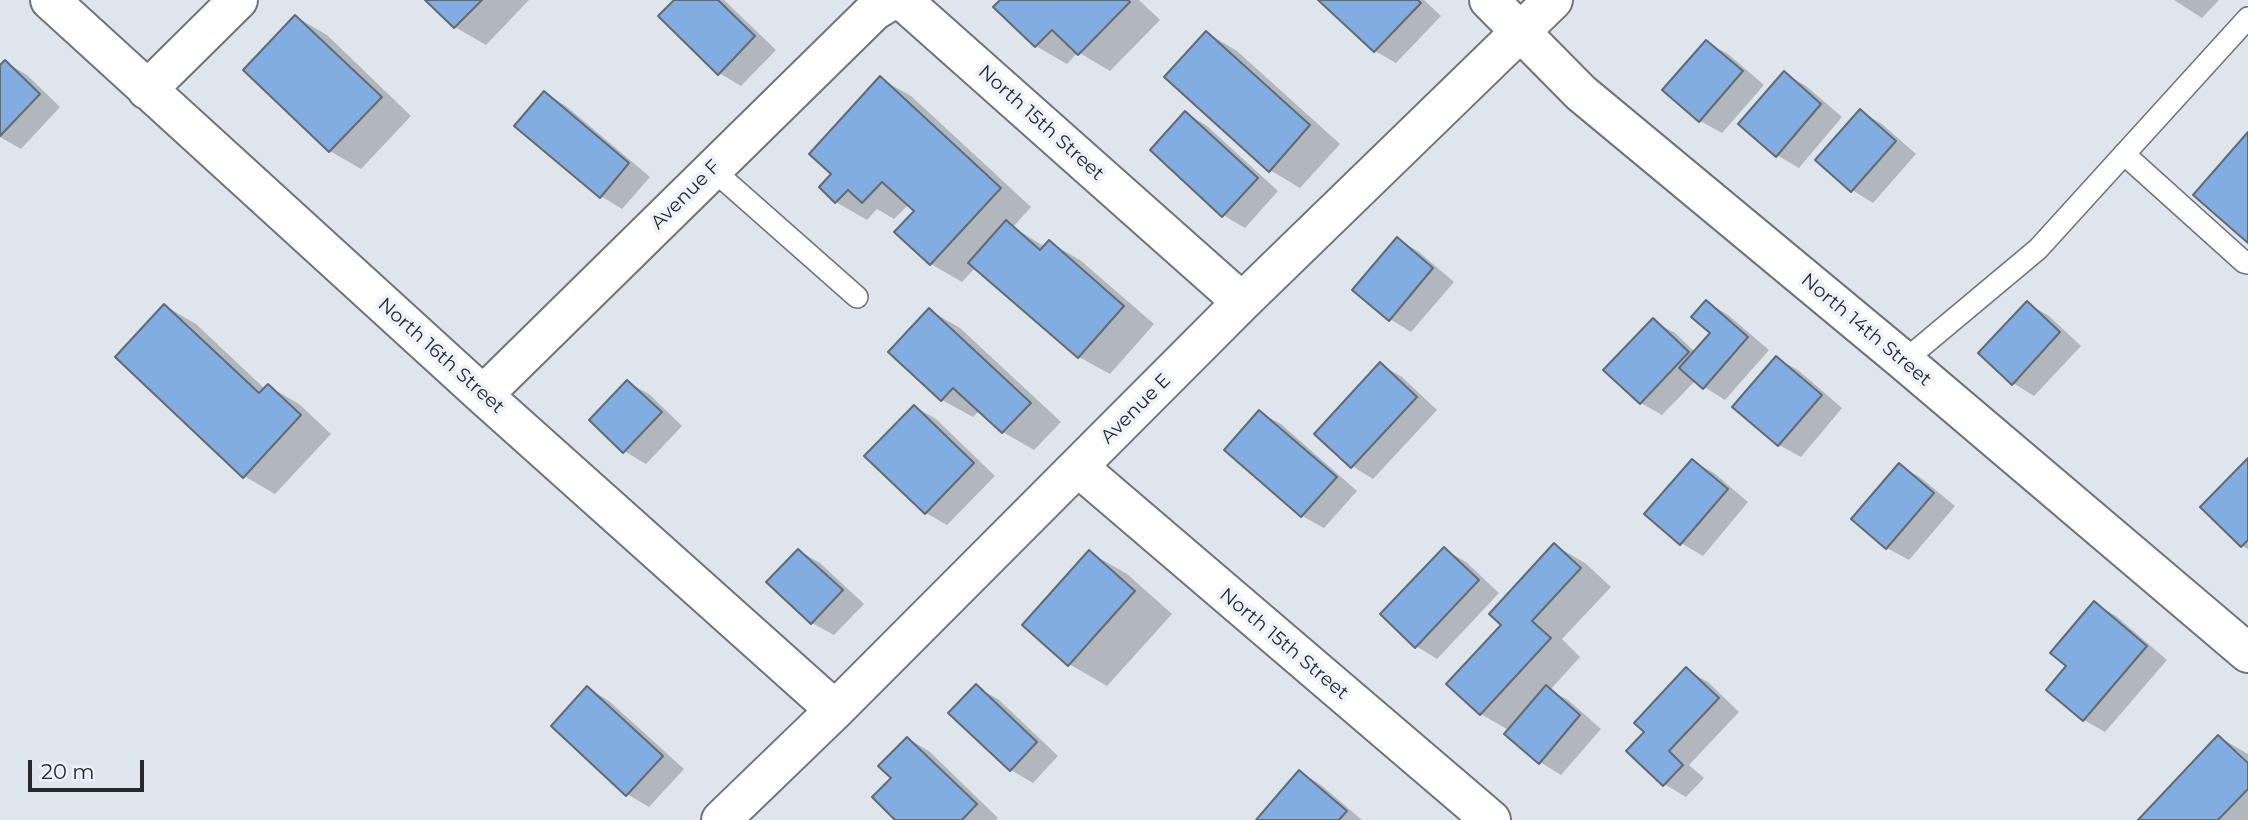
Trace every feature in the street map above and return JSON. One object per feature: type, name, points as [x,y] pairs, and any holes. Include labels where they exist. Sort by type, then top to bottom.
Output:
[{"type":"street","name":"North 16th Street","points":[[50,0],[483,395],[835,710]]},
{"type":"street","points":[[147,90],[239,0]]},
{"type":"street","name":"Avenue F","points":[[483,395],[874,11],[892,0]]},
{"type":"street","name":"North 15th Street","points":[[902,0],[1242,302]]},
{"type":"street","name":"North 14th Street","points":[[1489,0],[1581,93],[1904,361],[2248,653]]},
{"type":"street","name":"Avenue E","points":[[721,820],[835,710],[1242,302],[1553,0]]},
{"type":"street","name":"North 15th Street","points":[[1078,467],[1491,820]]},
{"type":"lane","points":[[1904,361],[2038,249],[2248,18]]},
{"type":"lane","points":[[2124,154],[2248,263]]},
{"type":"lane","points":[[712,169],[857,297]]},
{"type":"building","points":[[425,0],[482,0],[454,28]]},
{"type":"building","points":[[674,0],[718,0],[755,36],[718,75],[658,16]]},
{"type":"building","points":[[1000,0],[1130,2],[1078,55],[1052,30],[1035,47],[993,7]]},
{"type":"building","points":[[1318,0],[1418,0],[1421,3],[1374,52]]},
{"type":"building","points":[[295,15],[382,97],[329,152],[243,70]]},
{"type":"building","points":[[1206,31],[1310,125],[1269,172],[1164,77]]},
{"type":"building","points":[[1706,40],[1743,71],[1699,122],[1662,90]]},
{"type":"building","points":[[5,60],[40,94],[0,136],[0,65]]},
{"type":"building","points":[[1784,71],[1821,104],[1776,157],[1738,124]]},
{"type":"building","points":[[880,76],[1001,188],[930,265],[894,232],[914,211],[882,182],[862,203],[848,190],[835,203],[819,187],[831,174],[809,154]]},
{"type":"building","points":[[544,91],[629,163],[600,198],[514,126]]},
{"type":"building","points":[[1860,109],[1896,141],[1851,192],[1815,160]]},
{"type":"building","points":[[1185,111],[1258,178],[1222,217],[1150,150]]},
{"type":"building","points":[[2248,132],[2248,243],[2193,195]]},
{"type":"building","points":[[1006,220],[1040,250],[1049,240],[1124,306],[1078,358],[968,263]]},
{"type":"building","points":[[1397,237],[1433,268],[1389,321],[1352,290]]},
{"type":"building","points":[[1706,300],[1748,337],[1703,389],[1679,368],[1710,333],[1691,317]]},
{"type":"building","points":[[2027,301],[2060,332],[2012,385],[1978,353]]},
{"type":"building","points":[[164,304],[259,393],[268,384],[301,415],[243,478],[115,357]]},
{"type":"building","points":[[929,308],[1031,403],[1002,433],[953,388],[941,401],[888,352]]},
{"type":"building","points":[[1653,318],[1689,352],[1640,404],[1603,370]]},
{"type":"building","points":[[1776,356],[1822,395],[1778,446],[1732,407]]},
{"type":"building","points":[[1380,362],[1417,397],[1351,468],[1314,434]]},
{"type":"building","points":[[627,380],[662,412],[623,453],[589,420]]},
{"type":"building","points":[[914,405],[974,463],[925,514],[864,456]]},
{"type":"building","points":[[1259,410],[1337,477],[1301,517],[1224,450]]},
{"type":"building","points":[[2248,458],[2248,540],[2241,547],[2200,507]]},
{"type":"building","points":[[1692,459],[1728,489],[1680,545],[1644,514]]},
{"type":"building","points":[[1899,463],[1934,493],[1886,549],[1851,519]]},
{"type":"building","points":[[1554,543],[1581,568],[1532,621],[1551,638],[1480,715],[1446,684],[1501,625],[1489,614]]},
{"type":"building","points":[[1444,547],[1479,580],[1415,648],[1380,614]]},
{"type":"building","points":[[798,549],[843,590],[811,624],[766,582]]},
{"type":"building","points":[[1089,550],[1135,591],[1068,666],[1022,625]]},
{"type":"building","points":[[2094,601],[2147,646],[2083,721],[2046,690],[2066,666],[2050,653]]},
{"type":"building","points":[[1686,667],[1719,698],[1669,751],[1683,765],[1663,786],[1626,751],[1644,732],[1634,723]]},
{"type":"building","points":[[976,684],[1037,742],[1010,771],[948,713]]},
{"type":"building","points":[[1546,685],[1580,715],[1539,764],[1504,734]]},
{"type":"building","points":[[587,686],[663,756],[626,796],[551,726]]},
{"type":"building","points":[[2218,735],[2248,763],[2248,789],[2218,820],[2138,820]]},
{"type":"building","points":[[907,737],[977,804],[962,820],[895,820],[872,797],[891,778],[878,766]]},
{"type":"building","points":[[1299,770],[1347,811],[1339,820],[1256,820]]}]
